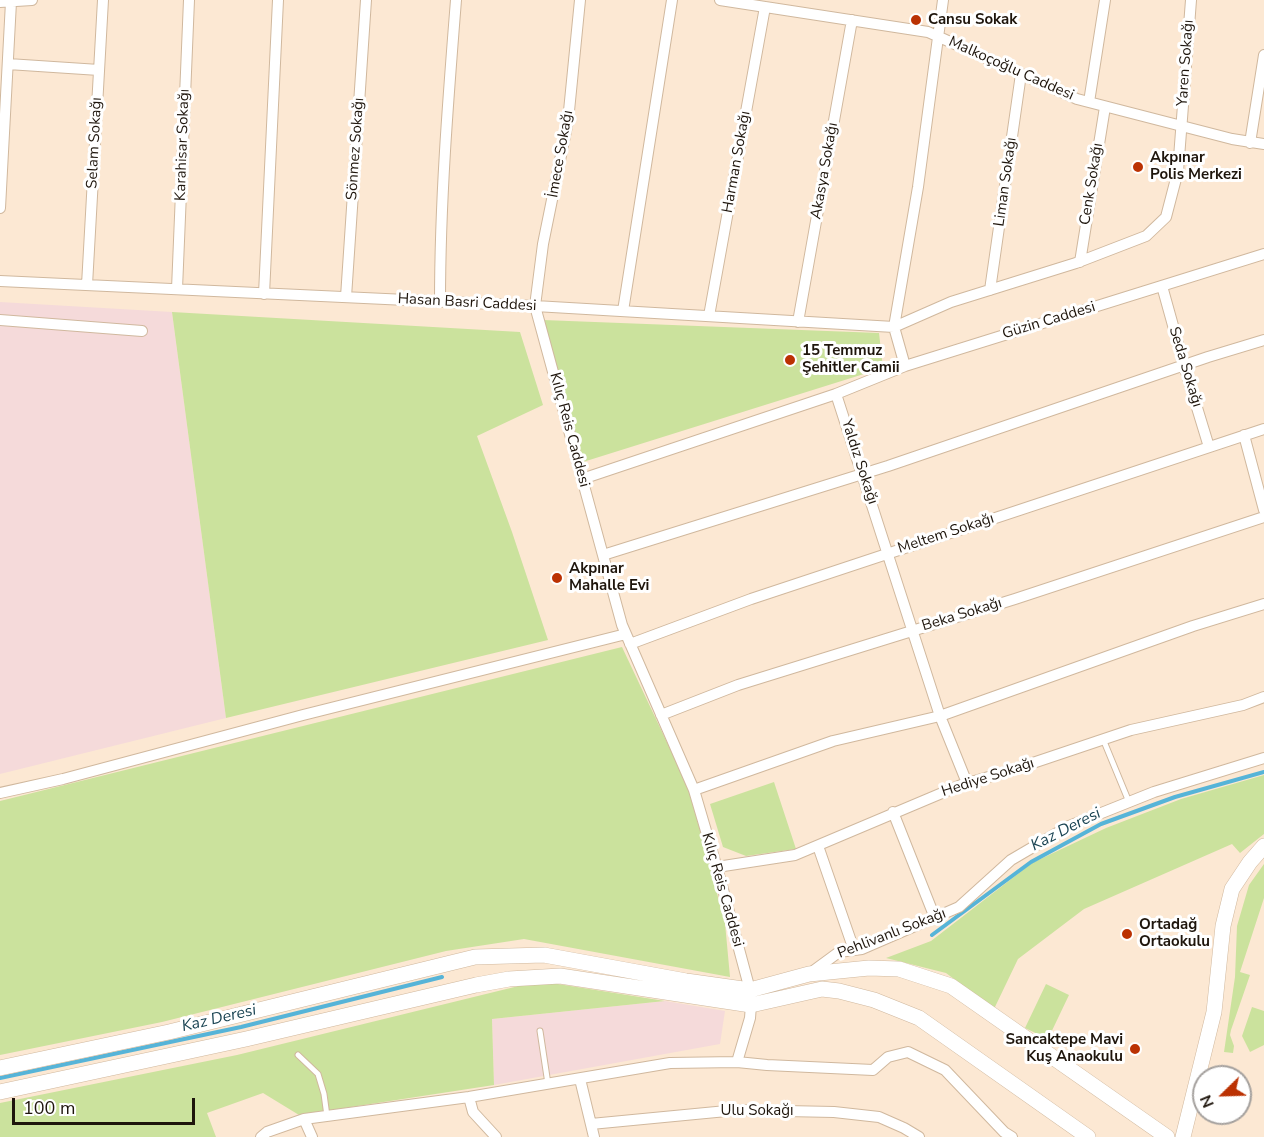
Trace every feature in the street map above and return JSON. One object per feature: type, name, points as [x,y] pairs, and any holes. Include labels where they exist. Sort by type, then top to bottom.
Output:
[{"type":"main road","points":[[1183,1137],[1214,1012],[1223,926],[1232,889],[1244,869],[1264,846]]},
{"type":"main road","points":[[0,1068],[169,1032],[476,957],[544,956],[750,990],[809,974],[869,968],[899,969],[951,986],[1167,1137]]},
{"type":"main road","points":[[0,1092],[509,979],[560,976],[751,1005],[822,988],[874,1000],[919,1018],[1088,1137]]},
{"type":"street","points":[[0,208],[8,64],[6,2],[32,0]]},
{"type":"street","name":"Selam Sokağı","points":[[87,285],[103,0]]},
{"type":"street","name":"Karahisar Sokağı","points":[[177,289],[189,0]]},
{"type":"street","points":[[264,294],[278,0]]},
{"type":"street","name":"Sönmez Sokağı","points":[[346,297],[366,0]]},
{"type":"street","points":[[440,302],[446,118],[456,0]]},
{"type":"street","name":"İmece Sokağı","points":[[535,306],[543,244],[568,121],[580,0]]},
{"type":"street","points":[[623,312],[672,0]]},
{"type":"street","name":"Malkoçoğlu Caddesi","points":[[720,0],[928,32],[1077,99],[1250,143],[1264,144]]},
{"type":"street","points":[[905,366],[894,327],[918,188],[943,0]]},
{"type":"street","points":[[1089,102],[1105,0]]},
{"type":"street","name":"Yaren Sokağı","points":[[894,327],[951,302],[1080,262],[1146,237],[1166,218],[1178,171],[1191,0]]},
{"type":"street","name":"Harman Sokağı","points":[[709,316],[765,7]]},
{"type":"street","name":"Akasya Sokağı","points":[[798,322],[852,20]]},
{"type":"street","points":[[1250,143],[1264,55]]},
{"type":"street","points":[[8,64],[99,70]]},
{"type":"street","name":"Liman Sokağı","points":[[990,290],[1021,74]]},
{"type":"street","name":"Cenk Sokağı","points":[[1080,262],[1105,106]]},
{"type":"street","name":"Güzin Caddesi","points":[[836,394],[905,366],[1264,254]]},
{"type":"street","name":"Hasan Basri Caddesi","points":[[0,281],[535,306],[894,327]]},
{"type":"street","name":"Seda Sokağı","points":[[1162,286],[1209,447]]},
{"type":"street","name":"Kılıç Reis Caddesi","points":[[535,306],[628,639],[694,790],[750,990],[750,1018],[737,1062]]},
{"type":"street","points":[[0,320],[142,331]]},
{"type":"street","points":[[603,555],[863,474],[1264,340]]},
{"type":"street","points":[[582,479],[836,394]]},
{"type":"street","name":"Yaldız Sokağı","points":[[836,394],[940,716],[967,783]]},
{"type":"street","name":"Meltem Sokağı","points":[[0,793],[63,779],[315,712],[628,639],[1264,429]]},
{"type":"street","points":[[1244,435],[1264,510]]},
{"type":"street","name":"Beka Sokağı","points":[[661,716],[738,685],[913,631],[1264,517]]},
{"type":"street","points":[[694,790],[833,741],[940,716],[1193,626],[1264,604]]},
{"type":"street","name":"Hediye Sokağı","points":[[717,867],[795,855],[893,812],[967,783],[1131,730],[1243,705],[1264,697]]},
{"type":"street","name":"Pehlivanlı Sokağı","points":[[809,974],[839,952],[862,949],[958,907],[1011,860],[1069,826],[1154,792],[1264,758]]},
{"type":"street","points":[[893,812],[935,918]]},
{"type":"street","points":[[818,846],[854,950]]},
{"type":"street","points":[[261,1137],[267,1132],[304,1119],[469,1097],[670,1063],[737,1062],[873,1070],[888,1057],[908,1052],[945,1070],[1004,1132],[1012,1137]]},
{"type":"street","points":[[580,1079],[594,1137]]},
{"type":"street","points":[[469,1097],[473,1112],[493,1136]]},
{"type":"street","name":"Ulu Sokağı","points":[[591,1124],[737,1110],[834,1112],[879,1117],[919,1137]]},
{"type":"street","points":[[304,1119],[312,1137]]},
{"type":"lane","points":[[1103,739],[1130,802]]},
{"type":"lane","points":[[540,1031],[548,1084]]},
{"type":"lane","points":[[298,1055],[318,1074],[327,1116]]},
{"type":"shaded area","points":[[0,302],[172,312],[226,718],[0,774]]},
{"type":"shaded area","points":[[665,1001],[725,1011],[720,1044],[494,1085],[492,1019]]},
{"type":"green space","points":[[172,312],[520,332],[543,405],[477,436],[548,640],[226,718]]},
{"type":"green space","points":[[543,320],[879,333],[883,368],[583,462]]},
{"type":"green space","points":[[622,647],[689,789],[725,923],[730,977],[524,939],[446,951],[162,1022],[0,1055],[0,801]]},
{"type":"green space","points":[[1264,775],[1264,834],[1240,853],[1232,844],[1084,909],[1018,959],[994,1009],[946,973],[886,958],[931,941],[1032,863],[1106,828],[1181,799]]},
{"type":"green space","points":[[774,782],[796,849],[746,856],[723,847],[710,804]]},
{"type":"green space","points":[[1264,864],[1264,898],[1240,972],[1250,975],[1231,1030],[1233,1053],[1224,1052],[1235,977],[1237,926],[1249,885]]},
{"type":"green space","points":[[539,981],[665,1001],[492,1019],[494,1085],[299,1115],[263,1093],[207,1113],[216,1137],[0,1137],[0,1103],[237,1055]]},
{"type":"green space","points":[[1046,984],[1069,995],[1048,1039],[1025,1028]]},
{"type":"green space","points":[[1252,1007],[1264,1011],[1264,1045],[1250,1052],[1242,1036]]},
{"type":"waterway","name":"Kaz Deresi","points":[[932,935],[1031,862],[1101,824],[1175,797],[1264,772]]},
{"type":"waterway","name":"Kaz Deresi","points":[[0,1078],[241,1027],[442,977]]},
{"type":"place","name":"Cansu Sokak","points":[[916,20]]},
{"type":"place","name":"Akpınar Polis Merkezi","points":[[1138,167]]},
{"type":"place","name":"15 Temmuz Şehitler Camii","points":[[790,360]]},
{"type":"place","name":"Akpınar Mahalle Evi","points":[[557,578]]},
{"type":"place","name":"Ortadağ Ortaokulu","points":[[1127,934]]},
{"type":"place","name":"Sancaktepe Mavi Kuş Anaokulu","points":[[1135,1049]]}]
